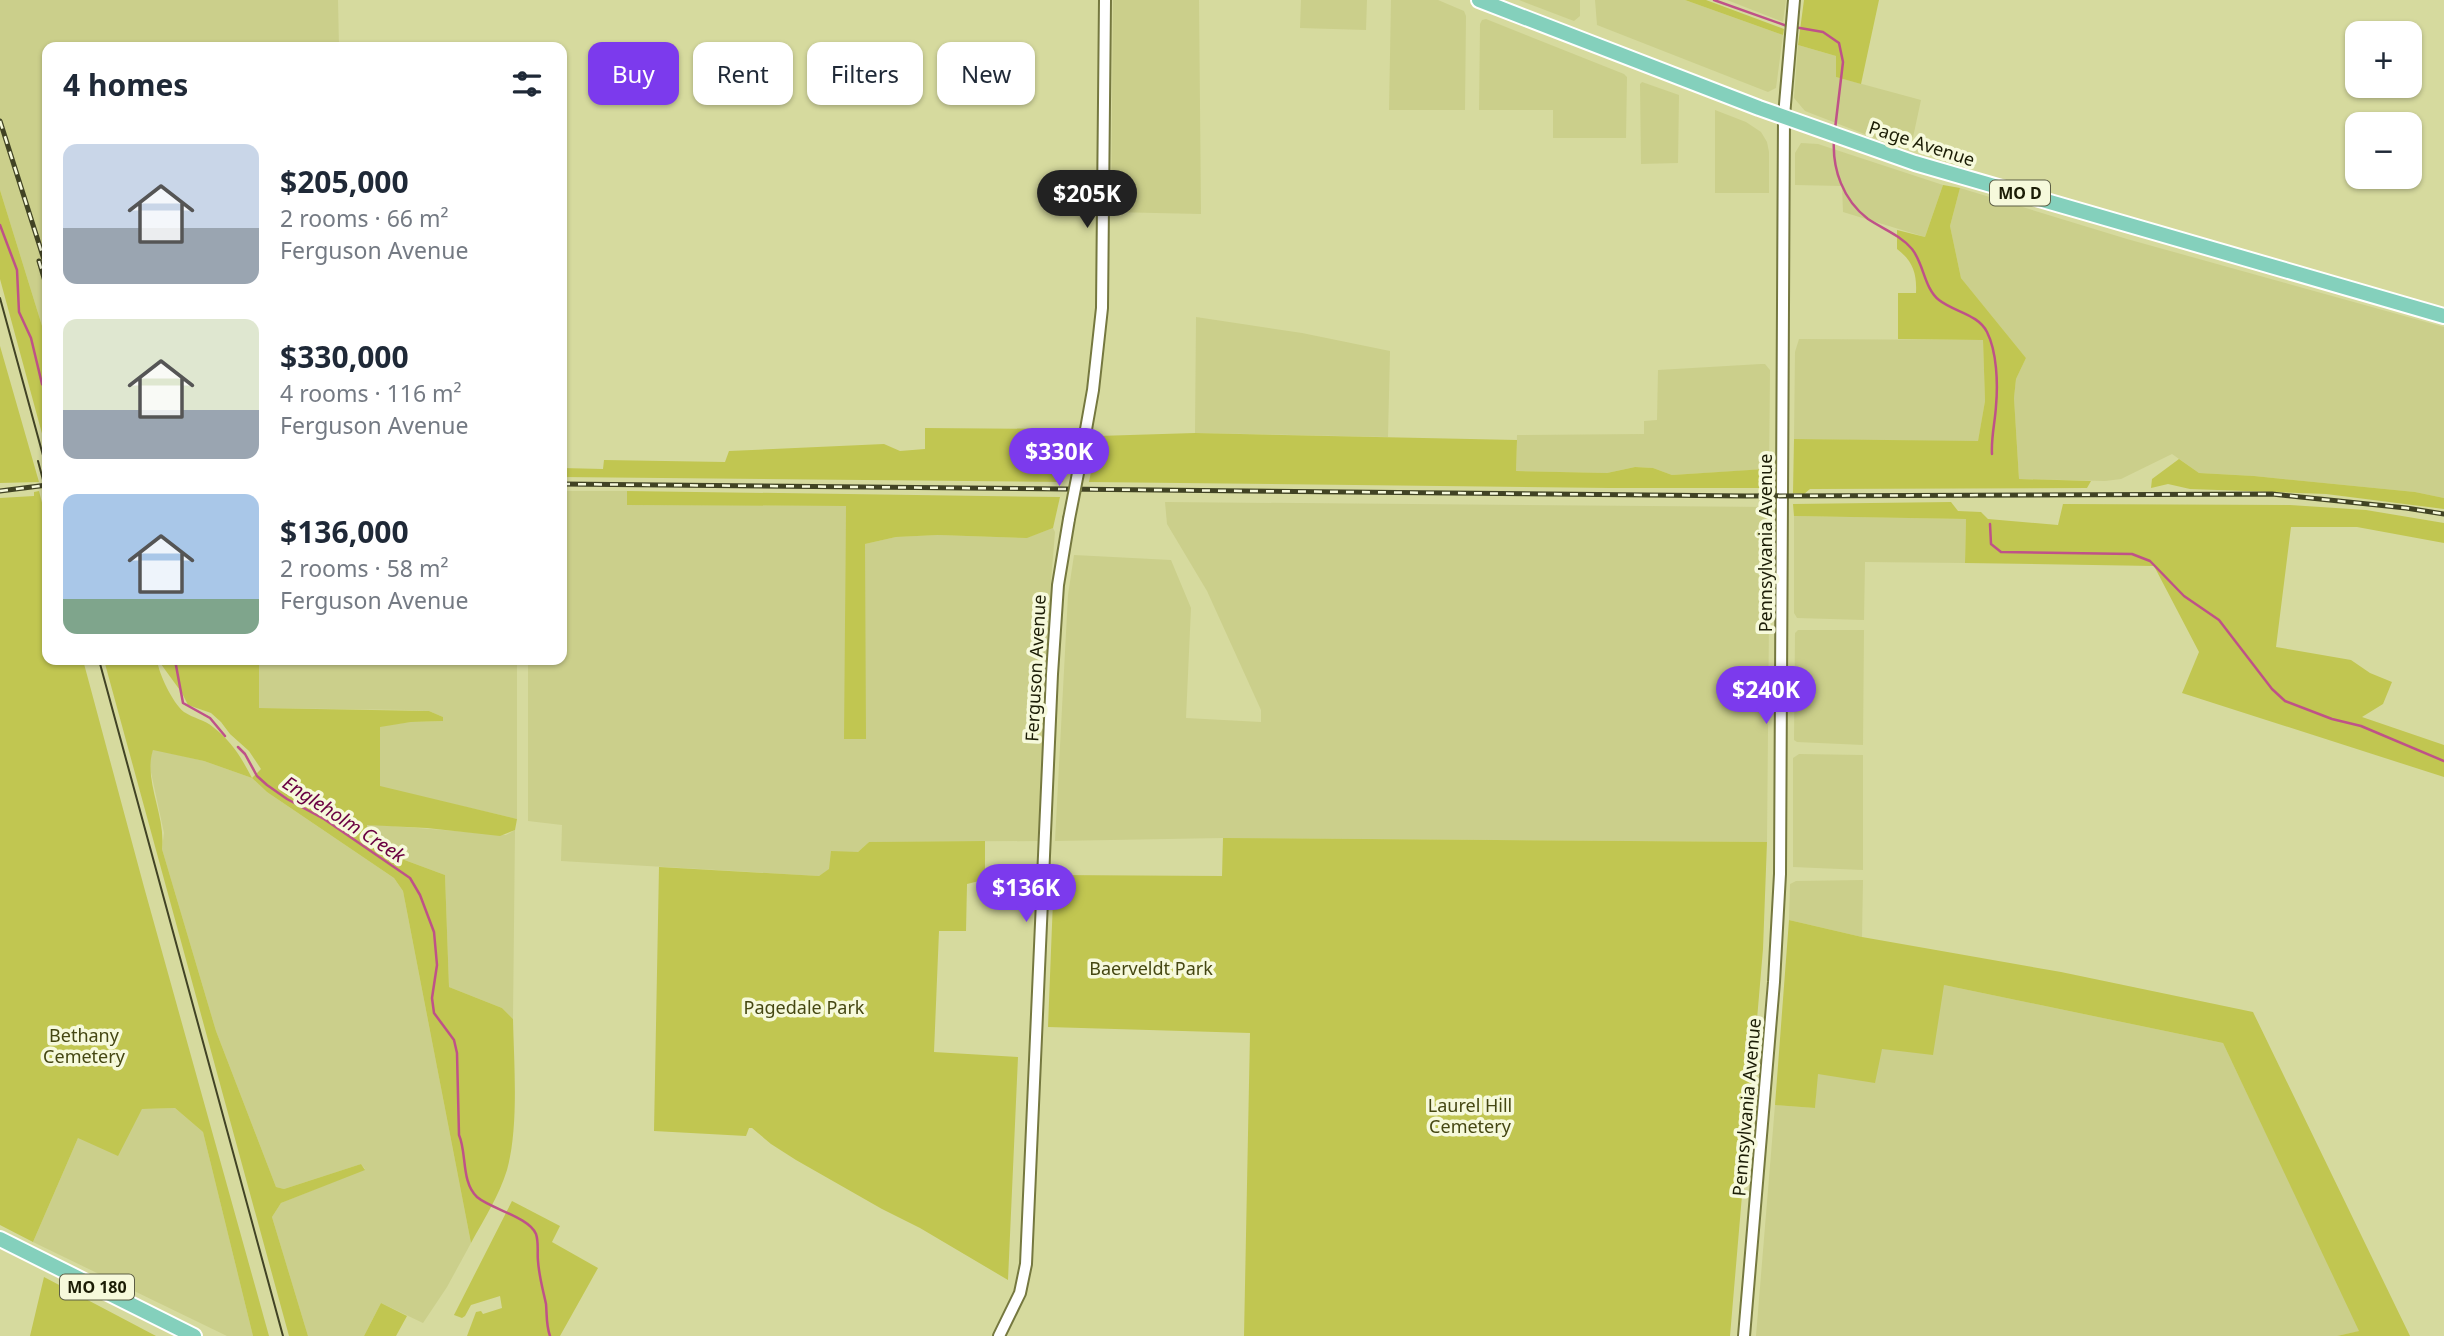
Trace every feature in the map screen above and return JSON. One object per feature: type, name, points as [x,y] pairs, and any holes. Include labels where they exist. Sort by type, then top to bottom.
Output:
[{"type":"main road","name":"Page Avenue","points":[[1479,0],[1915,163],[2444,316]]},
{"type":"main road","name":"MO 180","points":[[0,1238],[194,1336]]},
{"type":"street","name":"Ferguson Avenue","points":[[999,1336],[1020,1293],[1026,1264],[1058,586],[1093,390],[1102,308],[1105,0]]},
{"type":"street","name":"Pennsylvania Avenue","points":[[1744,1336],[1773,996],[1780,874],[1784,116],[1794,0]]},
{"type":"shaded area","points":[[0,0],[338,0],[339,42],[42,42],[42,326],[0,190]]},
{"type":"shaded area","points":[[1113,0],[1199,0],[1201,214],[1111,212]]},
{"type":"shaded area","points":[[1301,0],[1367,0],[1366,30],[1300,28]]},
{"type":"shaded area","points":[[1391,0],[1438,0],[1464,11],[1465,110],[1389,110]]},
{"type":"shaded area","points":[[1519,0],[1580,0],[1580,16],[1574,21]]},
{"type":"shaded area","points":[[1595,0],[1685,0],[1783,35],[1776,88],[1768,92],[1597,25]]},
{"type":"shaded area","points":[[1727,0],[1786,0],[1783,22]]},
{"type":"shaded area","points":[[1486,19],[1624,74],[1627,77],[1626,138],[1553,138],[1553,110],[1479,110],[1480,24]]},
{"type":"shaded area","points":[[1798,45],[1836,56],[1836,77],[1921,100],[1910,146],[1898,147],[1805,111],[1794,98]]},
{"type":"shaded area","points":[[1642,82],[1679,95],[1678,163],[1641,164]]},
{"type":"shaded area","points":[[1715,110],[1746,122],[1761,132],[1769,152],[1769,193],[1715,193]]},
{"type":"shaded area","points":[[1801,143],[1818,144],[1943,185],[1925,237],[1843,212],[1842,186],[1795,185],[1795,153]]},
{"type":"shaded area","points":[[1960,188],[2127,239],[2444,327],[2444,498],[2415,492],[2199,473],[2172,454],[2121,479],[2019,479],[2014,398],[2016,379],[2026,358],[1961,278],[1950,226]]},
{"type":"shaded area","points":[[1196,317],[1302,333],[1390,351],[1388,437],[1195,433]]},
{"type":"shaded area","points":[[1799,339],[1983,340],[1985,401],[1978,442],[1794,439],[1795,352]]},
{"type":"shaded area","points":[[1765,364],[1770,370],[1769,469],[1672,475],[1653,468],[1635,467],[1607,473],[1516,471],[1517,435],[1644,434],[1644,421],[1657,420],[1658,370]]},
{"type":"shaded area","points":[[567,491],[627,491],[628,505],[846,506],[845,739],[865,739],[865,544],[896,537],[938,535],[1026,538],[1053,528],[1055,532],[1048,619],[1038,841],[869,842],[819,876],[561,861],[562,825],[528,821],[528,665],[567,665]]},
{"type":"shaded area","points":[[1165,502],[1770,507],[1767,842],[1223,838],[1055,841],[1068,595],[1074,555],[1171,560],[1191,608],[1186,718],[1261,722],[1261,710],[1207,591],[1167,524]]},
{"type":"shaded area","points":[[1794,516],[1966,519],[1965,563],[1865,562],[1864,620],[1797,618],[1794,613]]},
{"type":"shaded area","points":[[1798,630],[1864,630],[1863,745],[1794,740],[1795,633]]},
{"type":"shaded area","points":[[259,665],[517,665],[517,819],[380,787],[380,726],[443,721],[443,717],[429,711],[258,708]]},
{"type":"shaded area","points":[[153,749],[204,761],[252,778],[267,792],[394,878],[403,891],[471,1243],[423,1323],[381,1303],[364,1336],[308,1336],[272,1217],[281,1203],[365,1169],[361,1164],[284,1189],[276,1187],[216,1031],[162,849],[164,833],[149,763]]},
{"type":"shaded area","points":[[1799,754],[1863,755],[1863,870],[1793,867],[1793,758]]},
{"type":"shaded area","points":[[367,824],[506,835],[515,830],[513,1019],[502,1008],[449,987],[445,875],[391,855],[368,838]]},
{"type":"shaded area","points":[[1863,880],[1862,937],[1789,920],[1790,884],[1796,881]]},
{"type":"shaded area","points":[[1944,985],[2223,1043],[2360,1331],[2337,1336],[1756,1336],[1775,1105],[1815,1108],[1817,1074],[1882,1049]]},
{"type":"shaded area","points":[[175,1108],[203,1132],[253,1336],[227,1336],[33,1242],[78,1138],[142,1109]]},
{"type":"green space","points":[[1685,0],[1706,0],[1784,29],[1783,35]]},
{"type":"green space","points":[[1804,0],[1879,0],[1861,84],[1836,77],[1836,56],[1798,45]]},
{"type":"green space","points":[[1943,185],[1960,188],[1950,226],[1961,278],[2026,358],[2016,379],[2014,398],[2019,479],[2091,481],[2087,488],[1810,489],[1804,494],[1793,493],[1794,439],[1978,441],[1985,401],[1983,340],[1898,339],[1898,293],[1916,293],[1916,286],[1910,263],[1897,249],[1897,230],[1925,237]]},
{"type":"green space","points":[[0,190],[42,326],[42,434],[0,279]]},
{"type":"green space","points":[[0,346],[39,482],[0,483]]},
{"type":"green space","points":[[925,428],[1072,429],[1063,482],[567,477],[567,468],[603,469],[604,460],[725,462],[729,451],[884,444],[900,451],[925,449]]},
{"type":"green space","points":[[1195,433],[1517,440],[1516,471],[1607,473],[1635,467],[1653,468],[1672,475],[1765,469],[1768,488],[1089,482],[1098,436]]},
{"type":"green space","points":[[2179,459],[2199,473],[2415,492],[2444,498],[2444,509],[2326,494],[2190,489],[2168,484],[2151,488],[2152,479]]},
{"type":"green space","name":"Bethany Cemetery","points":[[39,491],[42,503],[42,665],[84,665],[269,1336],[253,1336],[203,1132],[175,1108],[142,1109],[118,1156],[78,1138],[33,1242],[0,1225],[0,498],[34,496],[34,492]]},
{"type":"green space","points":[[627,491],[1060,497],[1053,528],[1027,538],[938,535],[896,537],[865,544],[866,739],[844,739],[846,506],[627,505]]},
{"type":"green space","points":[[1951,502],[1958,511],[1981,512],[1988,519],[2058,525],[2063,504],[2290,505],[2366,510],[2444,523],[2444,543],[2357,527],[2291,527],[2276,647],[2351,660],[2370,673],[2392,682],[2383,704],[2362,717],[2444,745],[2444,777],[2182,693],[2199,652],[2154,566],[1965,563],[1966,519],[1794,516],[1793,504]]},
{"type":"green space","points":[[105,665],[158,665],[167,688],[179,707],[226,738],[252,778],[204,761],[153,750],[151,773],[161,824],[162,849],[216,1031],[276,1187],[284,1189],[361,1164],[365,1170],[281,1203],[272,1217],[308,1336],[289,1336]]},
{"type":"green space","points":[[162,665],[259,665],[259,708],[429,711],[443,717],[443,721],[380,727],[380,786],[517,819],[515,830],[500,836],[367,825],[368,838],[391,855],[445,875],[449,987],[502,1008],[513,1019],[515,1095],[511,1153],[500,1189],[471,1243],[403,891],[394,878],[267,792],[252,778],[261,769],[249,751],[211,713],[188,705]]},
{"type":"green space","name":"Laurel Hill Cemetery","points":[[1223,838],[1767,842],[1763,949],[1730,1336],[1244,1336],[1250,1033],[1048,1027],[1054,875],[1222,876]]},
{"type":"green space","name":"Pagedale Park","points":[[985,841],[985,876],[983,880],[967,884],[966,931],[939,931],[934,1052],[1018,1057],[1008,1280],[796,1160],[752,1128],[749,1128],[746,1136],[654,1131],[659,867],[819,876],[829,869],[831,851],[858,852],[869,842]]},
{"type":"green space","points":[[1789,920],[1862,937],[2061,972],[2253,1012],[2410,1336],[2337,1336],[2359,1331],[2223,1043],[1944,985],[1933,1055],[1882,1049],[1875,1083],[1818,1074],[1815,1108],[1775,1105]]},
{"type":"green space","points":[[512,1201],[560,1226],[552,1242],[598,1268],[560,1336],[467,1336],[476,1312],[481,1311],[483,1314],[502,1308],[500,1296],[471,1305],[462,1318],[454,1315]]},
{"type":"green space","points":[[44,1277],[156,1336],[30,1336]]},
{"type":"green space","points":[[381,1303],[407,1316],[396,1336],[364,1336]]},
{"type":"waterway","points":[[1714,0],[1787,26]]},
{"type":"waterway","points":[[1794,27],[1823,32],[1839,43],[1843,62],[1835,129]]},
{"type":"waterway","points":[[1834,139],[1837,172],[1852,203],[1868,219],[1897,236],[1912,249],[1930,289],[1939,300],[1972,317],[1987,332],[1995,358],[1997,378],[1992,454]]},
{"type":"waterway","name":"Engleholm Creek","points":[[0,225],[17,270],[19,312],[31,338],[42,384]]},
{"type":"waterway","points":[[1990,524],[1991,544],[2001,552],[2132,554],[2150,561],[2184,596],[2219,620],[2272,689],[2285,701],[2332,719],[2361,726],[2444,761]]},
{"type":"waterway","name":"Engleholm Creek","points":[[176,665],[183,703],[210,718],[225,736]]},
{"type":"waterway","name":"Engleholm Creek","points":[[238,747],[257,776],[267,785],[324,819],[410,878],[420,895],[434,932],[437,965],[432,998],[434,1013],[454,1040],[457,1053],[459,1135],[466,1176],[477,1197],[526,1223],[536,1234],[539,1272],[550,1336]]},
{"type":"tram line","points":[[0,298],[42,452]]},
{"type":"tram line","points":[[38,461],[42,476]]},
{"type":"tram line","points":[[100,665],[283,1336]]},
{"type":"railway","points":[[0,121],[42,253]]},
{"type":"railway","points":[[39,261],[42,271]]},
{"type":"railway","points":[[567,484],[1747,496],[2272,494],[2444,514]]},
{"type":"railway","points":[[0,491],[42,486]]},
{"type":"park label","name":"Baerveldt Park","points":[[1151,968]]}]
